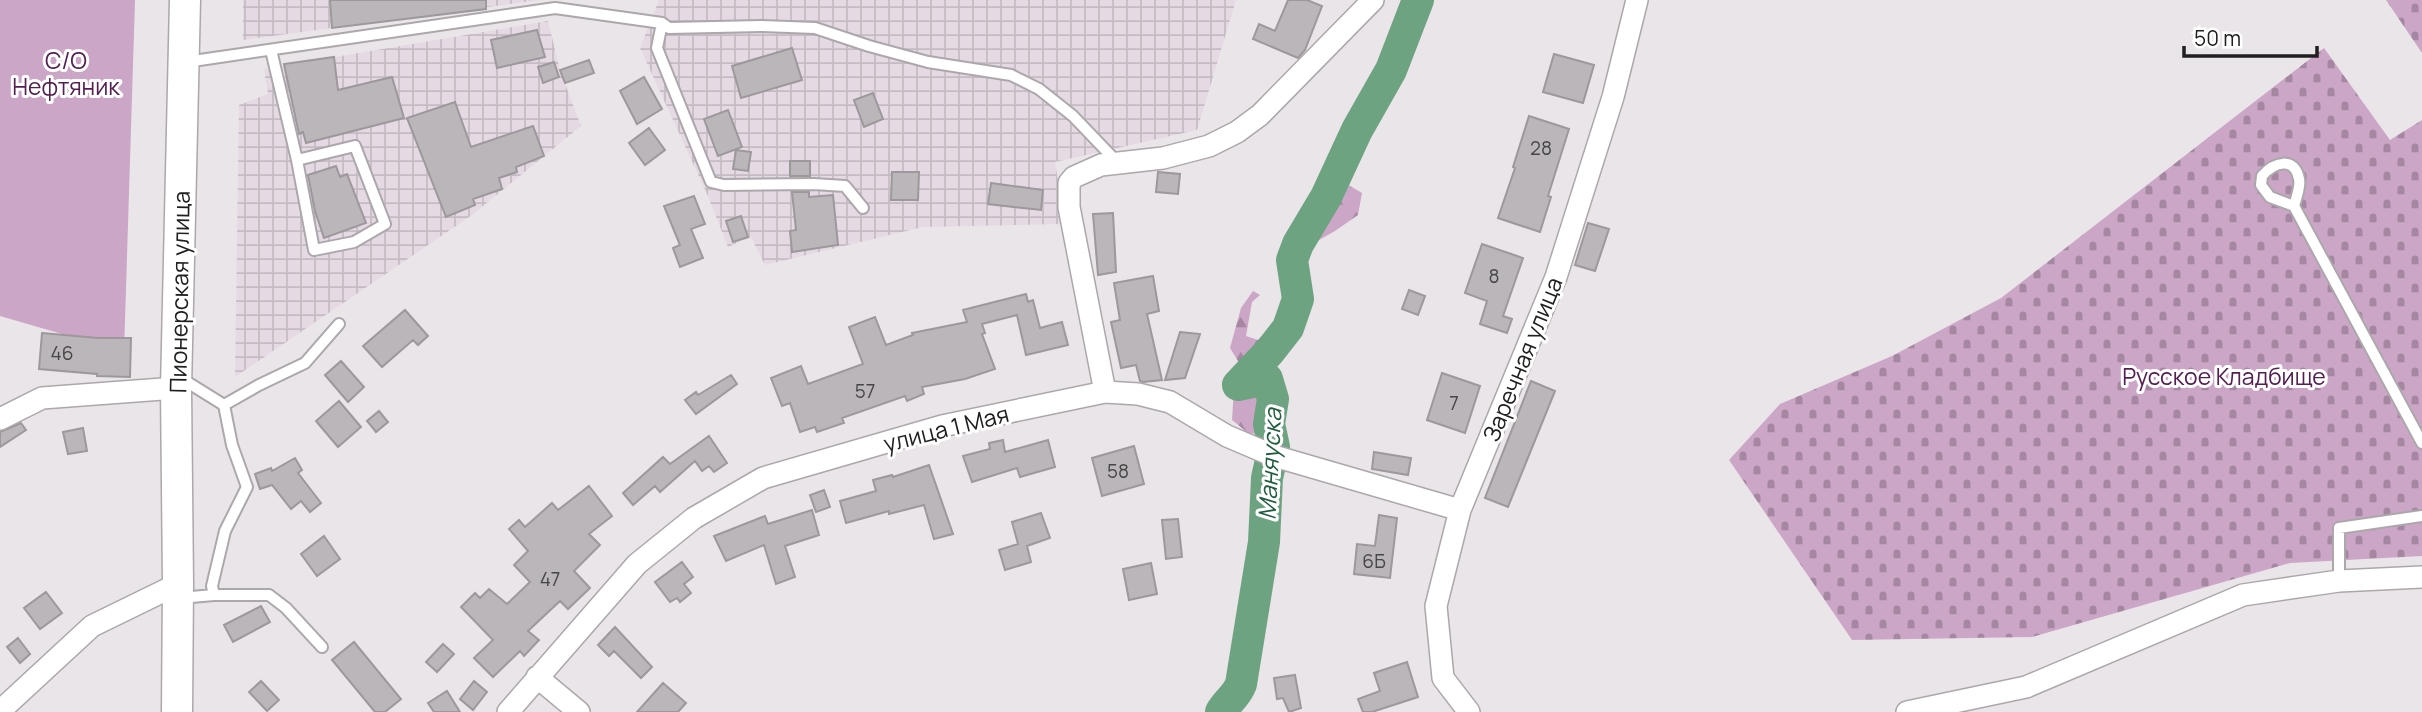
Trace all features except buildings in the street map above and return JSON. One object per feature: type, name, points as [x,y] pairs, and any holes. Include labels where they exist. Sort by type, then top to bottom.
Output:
[{"type":"main road","name":"Пионерская улица","points":[[177,712],[176,382],[185,0]]},
{"type":"street","points":[[1105,392],[1067,191],[1069,183],[1074,177],[1101,165],[1163,158],[1209,146],[1237,132],[1260,115],[1373,0]]},
{"type":"street","name":"Заречная улица","points":[[1469,712],[1443,678],[1436,606],[1460,510],[1556,277],[1613,97],[1637,0]]},
{"type":"street","points":[[0,419],[42,398],[176,382]]},
{"type":"street","name":"улица 1 Мая","points":[[508,712],[637,564],[694,518],[763,478],[942,426],[1105,392],[1138,394],[1170,402],[1227,436],[1274,456],[1460,510]]},
{"type":"street","points":[[1907,712],[2026,687],[2243,595],[2339,581],[2422,578]]},
{"type":"street","points":[[0,711],[92,626],[178,591]]},
{"type":"street","points":[[537,677],[579,712]]},
{"type":"lane","points":[[183,62],[555,8],[662,23],[669,28],[815,28],[928,62],[1011,75],[1039,89],[1073,116],[1118,163]]},
{"type":"lane","points":[[662,23],[657,48],[711,182],[724,185],[845,186],[863,208]]},
{"type":"lane","points":[[271,50],[297,160],[314,250],[354,242],[385,224],[355,146],[297,160]]},
{"type":"lane","points":[[2294,206],[2422,443]]},
{"type":"lane","points":[[224,405],[305,363],[339,324]]},
{"type":"lane","points":[[176,382],[224,405]]},
{"type":"lane","points":[[214,596],[212,586],[225,531],[247,487],[232,445],[224,405]]},
{"type":"lane","points":[[2339,581],[2339,528],[2422,516]]},
{"type":"lane","points":[[178,591],[214,596],[270,595],[286,608],[322,647]]},
{"type":"shaded area","points":[[243,0],[540,0],[243,40]]},
{"type":"shaded area","points":[[659,0],[1236,0],[1197,130],[1055,162],[1065,224],[923,227],[765,265],[751,237],[728,247],[707,194],[640,48]]},
{"type":"shaded area","points":[[548,21],[560,70],[581,126],[472,215],[235,377],[239,105],[268,94],[264,69]]},
{"type":"green space","name":"С/О Нефтяник","points":[[0,0],[135,0],[124,352],[0,316]]},
{"type":"green space","points":[[2386,0],[2422,0],[2422,53]]},
{"type":"green space","name":"Русское Кладбище","points":[[2324,48],[2390,140],[2422,120],[2422,556],[2290,563],[2032,637],[1852,640],[1729,460],[1780,404],[1892,356],[2001,298]]},
{"type":"green space","points":[[1330,174],[1362,193],[1358,215],[1319,240],[1302,226],[1311,197]]},
{"type":"green space","points":[[1253,291],[1260,295],[1252,302],[1246,336],[1258,340],[1275,327],[1262,353],[1248,372],[1249,385],[1261,377],[1267,392],[1261,434],[1248,433],[1232,420],[1234,388],[1241,366],[1230,348],[1241,308]]},
{"type":"waterway","name":"Маняуска","points":[[1221,712],[1241,684],[1264,542],[1267,478],[1274,447],[1269,424],[1273,399],[1267,379],[1238,385],[1288,328],[1298,299],[1292,260],[1298,244],[1326,197],[1357,130],[1391,70],[1418,0]]}]
